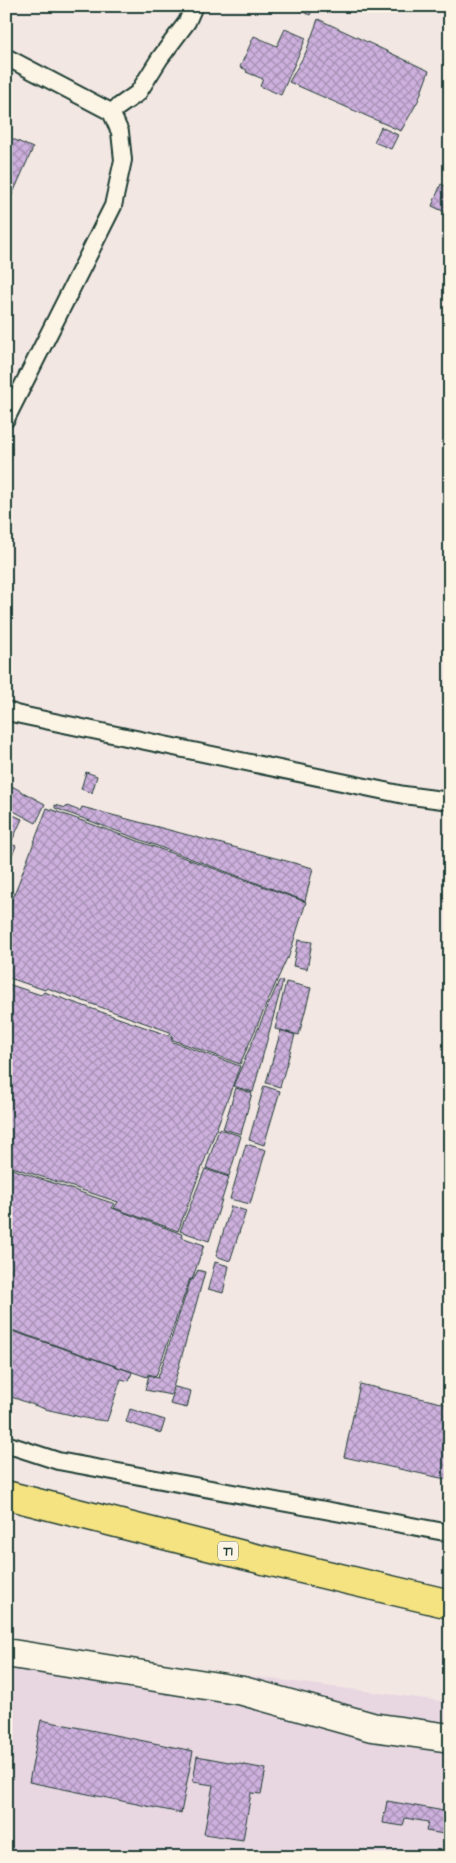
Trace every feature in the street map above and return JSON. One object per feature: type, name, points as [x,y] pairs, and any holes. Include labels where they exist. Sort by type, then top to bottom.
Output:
[{"type":"highway","name":"T1","points":[[6,1495],[251,1557],[450,1604]]},
{"type":"street","points":[[6,1653],[243,1691],[372,1727],[450,1738]]},
{"type":"lane","points":[[111,112],[138,93],[160,58],[187,22],[194,6]]},
{"type":"lane","points":[[6,57],[111,112],[120,132],[123,160],[113,206],[6,419]]},
{"type":"lane","points":[[6,710],[16,714],[404,795],[450,801]]},
{"type":"lane","points":[[6,1444],[58,1461],[450,1533]]},
{"type":"shaded area","points":[[6,1645],[450,1702],[450,1857],[6,1857]]},
{"type":"building","points":[[290,6],[314,6],[310,15]]},
{"type":"building","points":[[318,19],[429,71],[418,101],[401,131],[289,82],[306,52]]},
{"type":"building","points":[[285,29],[306,38],[281,95],[260,86],[263,79],[246,72],[247,70],[240,67],[254,36],[277,46]]},
{"type":"building","points":[[381,127],[398,135],[391,149],[374,142]]},
{"type":"building","points":[[6,136],[33,148],[6,209]]},
{"type":"building","points":[[441,184],[450,188],[450,221],[445,218],[447,213],[432,206]]},
{"type":"building","points":[[86,772],[97,776],[92,793],[81,789]]},
{"type":"building","points":[[6,783],[45,804],[36,823],[6,807]]},
{"type":"building","points":[[55,805],[66,808],[67,806],[80,811],[82,807],[313,868],[305,901],[55,808]]},
{"type":"building","points":[[47,808],[306,902],[288,959],[240,1064],[173,1040],[170,1032],[47,988],[45,990],[6,977],[6,916]]},
{"type":"building","points":[[6,812],[22,819],[11,843],[6,841]]},
{"type":"building","points":[[6,842],[16,846],[6,869]]},
{"type":"building","points":[[298,940],[312,942],[307,969],[293,966]]},
{"type":"building","points":[[279,981],[283,981],[253,1092],[233,1086]]},
{"type":"building","points":[[286,982],[311,988],[299,1035],[275,1029]]},
{"type":"building","points":[[8,984],[41,995],[44,992],[170,1036],[173,1042],[240,1066],[178,1231],[114,1208],[118,1202],[6,1165],[6,989]]},
{"type":"building","points":[[281,1030],[295,1035],[280,1087],[266,1083]]},
{"type":"building","points":[[264,1086],[280,1091],[264,1145],[249,1140]]},
{"type":"building","points":[[236,1088],[252,1093],[241,1134],[223,1129]]},
{"type":"building","points":[[219,1129],[241,1136],[229,1176],[206,1168]]},
{"type":"building","points":[[246,1144],[266,1150],[250,1204],[230,1199]]},
{"type":"building","points":[[6,1167],[115,1204],[112,1208],[182,1234],[181,1237],[204,1245],[156,1376],[148,1374],[147,1377],[6,1328]]},
{"type":"building","points":[[205,1169],[229,1177],[209,1241],[180,1231]]},
{"type":"building","points":[[231,1206],[246,1211],[230,1261],[216,1256]]},
{"type":"building","points":[[215,1262],[229,1266],[223,1293],[208,1289]]},
{"type":"building","points":[[198,1270],[205,1272],[171,1395],[145,1390],[149,1375],[158,1378],[191,1279],[193,1280]]},
{"type":"building","points":[[6,1329],[132,1372],[129,1381],[121,1379],[107,1421],[45,1409],[6,1395]]},
{"type":"building","points":[[360,1384],[450,1405],[450,1480],[344,1457]]},
{"type":"building","points":[[175,1387],[191,1391],[187,1408],[170,1404]]},
{"type":"building","points":[[130,1409],[165,1420],[161,1433],[126,1422]]},
{"type":"building","points":[[41,1720],[193,1751],[181,1813],[29,1782]]},
{"type":"building","points":[[197,1756],[266,1769],[261,1794],[251,1793],[243,1840],[204,1834],[213,1785],[193,1782]]},
{"type":"building","points":[[387,1801],[450,1812],[450,1835],[426,1831],[428,1822],[405,1818],[403,1826],[383,1823]]}]
